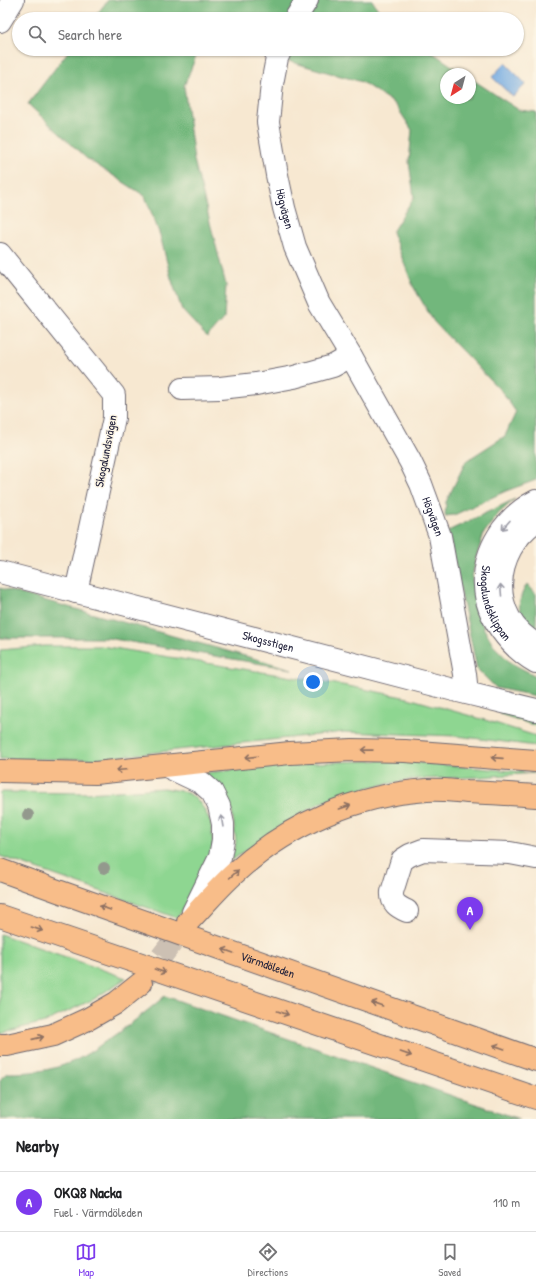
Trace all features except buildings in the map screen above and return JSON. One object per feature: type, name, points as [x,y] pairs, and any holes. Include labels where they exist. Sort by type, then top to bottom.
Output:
[{"type":"highway","points":[[0,771],[95,773],[290,753],[352,750],[405,751],[536,761]]},
{"type":"highway","points":[[188,922],[220,887],[255,856],[283,836],[315,819],[342,808],[368,800],[429,790],[536,796]]},
{"type":"highway","name":"Värmdöleden","points":[[0,870],[536,1060]]},
{"type":"highway","points":[[0,916],[536,1098]]},
{"type":"highway","points":[[0,1045],[7,1045],[53,1035],[88,1019],[116,1003],[141,984]]},
{"type":"highway","points":[[464,1074],[536,1104]]},
{"type":"street","points":[[0,21],[13,0]]},
{"type":"street","points":[[299,12],[307,0]]},
{"type":"street","name":"Högvägen","points":[[278,56],[272,84],[268,122],[284,208],[295,248],[319,303],[351,356],[410,461],[421,484],[440,536],[465,674],[467,693]]},
{"type":"street","name":"Skogalundsvägen","points":[[0,254],[114,395],[114,418],[76,592]]},
{"type":"street","points":[[182,389],[256,384],[294,377],[333,366],[351,356]]},
{"type":"street","name":"Skogalundsklippan","points":[[536,501],[524,507],[503,528],[494,542],[489,552],[485,586],[491,610],[505,636],[527,657],[536,662]]},
{"type":"street","name":"Skogalundsklippan","points":[[536,521],[521,534],[506,559],[502,572],[501,596],[505,609],[511,620],[523,636],[536,644]]},
{"type":"street","name":"Skogsstigen","points":[[0,572],[536,710]]},
{"type":"street","points":[[166,766],[202,783],[212,792],[219,806],[224,824],[220,857],[188,922]]},
{"type":"street","points":[[407,911],[397,906],[392,897],[392,892],[402,860],[410,855],[423,850],[510,853],[536,858]]},
{"type":"green space","points":[[108,0],[298,0],[292,12],[99,12]]},
{"type":"green space","points":[[319,0],[372,0],[380,12],[311,12]]},
{"type":"green space","points":[[65,56],[196,56],[184,86],[194,160],[226,285],[224,318],[207,337],[182,310],[171,278],[160,235],[145,196],[86,158],[28,104]]},
{"type":"green space","points":[[290,56],[437,56],[455,68],[440,68],[440,104],[476,104],[476,82],[519,110],[536,112],[536,480],[506,491],[454,515],[445,516],[446,502],[466,461],[505,436],[516,412],[502,392],[434,322],[413,286],[392,232],[414,197],[409,162],[412,130],[395,104],[362,82],[288,61]]},
{"type":"green space","points":[[515,499],[499,513],[484,533],[476,558],[472,578],[477,605],[484,629],[495,647],[511,663],[536,676],[536,696],[496,688],[477,669],[448,531]]},
{"type":"green space","points":[[527,584],[536,594],[536,632],[525,621],[520,610],[521,598]]},
{"type":"green space","points":[[0,588],[292,669],[107,638],[0,638]]},
{"type":"green space","points":[[45,646],[101,646],[348,686],[408,698],[536,736],[536,746],[457,736],[344,732],[93,759],[0,759],[0,650]]},
{"type":"green space","points":[[500,710],[536,719],[536,726],[500,714]]},
{"type":"green space","points":[[389,760],[534,773],[480,777],[415,779],[369,787],[320,803],[274,830],[231,861],[236,842],[232,810],[224,794],[204,773],[287,764]]},
{"type":"green space","points":[[164,788],[185,792],[196,798],[204,809],[211,823],[213,845],[198,887],[177,918],[0,856],[0,792],[87,793]]},
{"type":"green space","points":[[0,934],[126,978],[94,999],[45,1022],[0,1033]]},
{"type":"green space","points":[[165,996],[519,1119],[0,1119],[0,1080],[8,1073],[47,1070],[79,1059],[144,1014]]},
{"type":"water","points":[[505,63],[526,84],[513,97],[492,77]]},
{"type":"tunnel","points":[[141,983],[188,922]]},
{"type":"place","name":"OKQ8 Nacka","points":[[470,930]]}]
